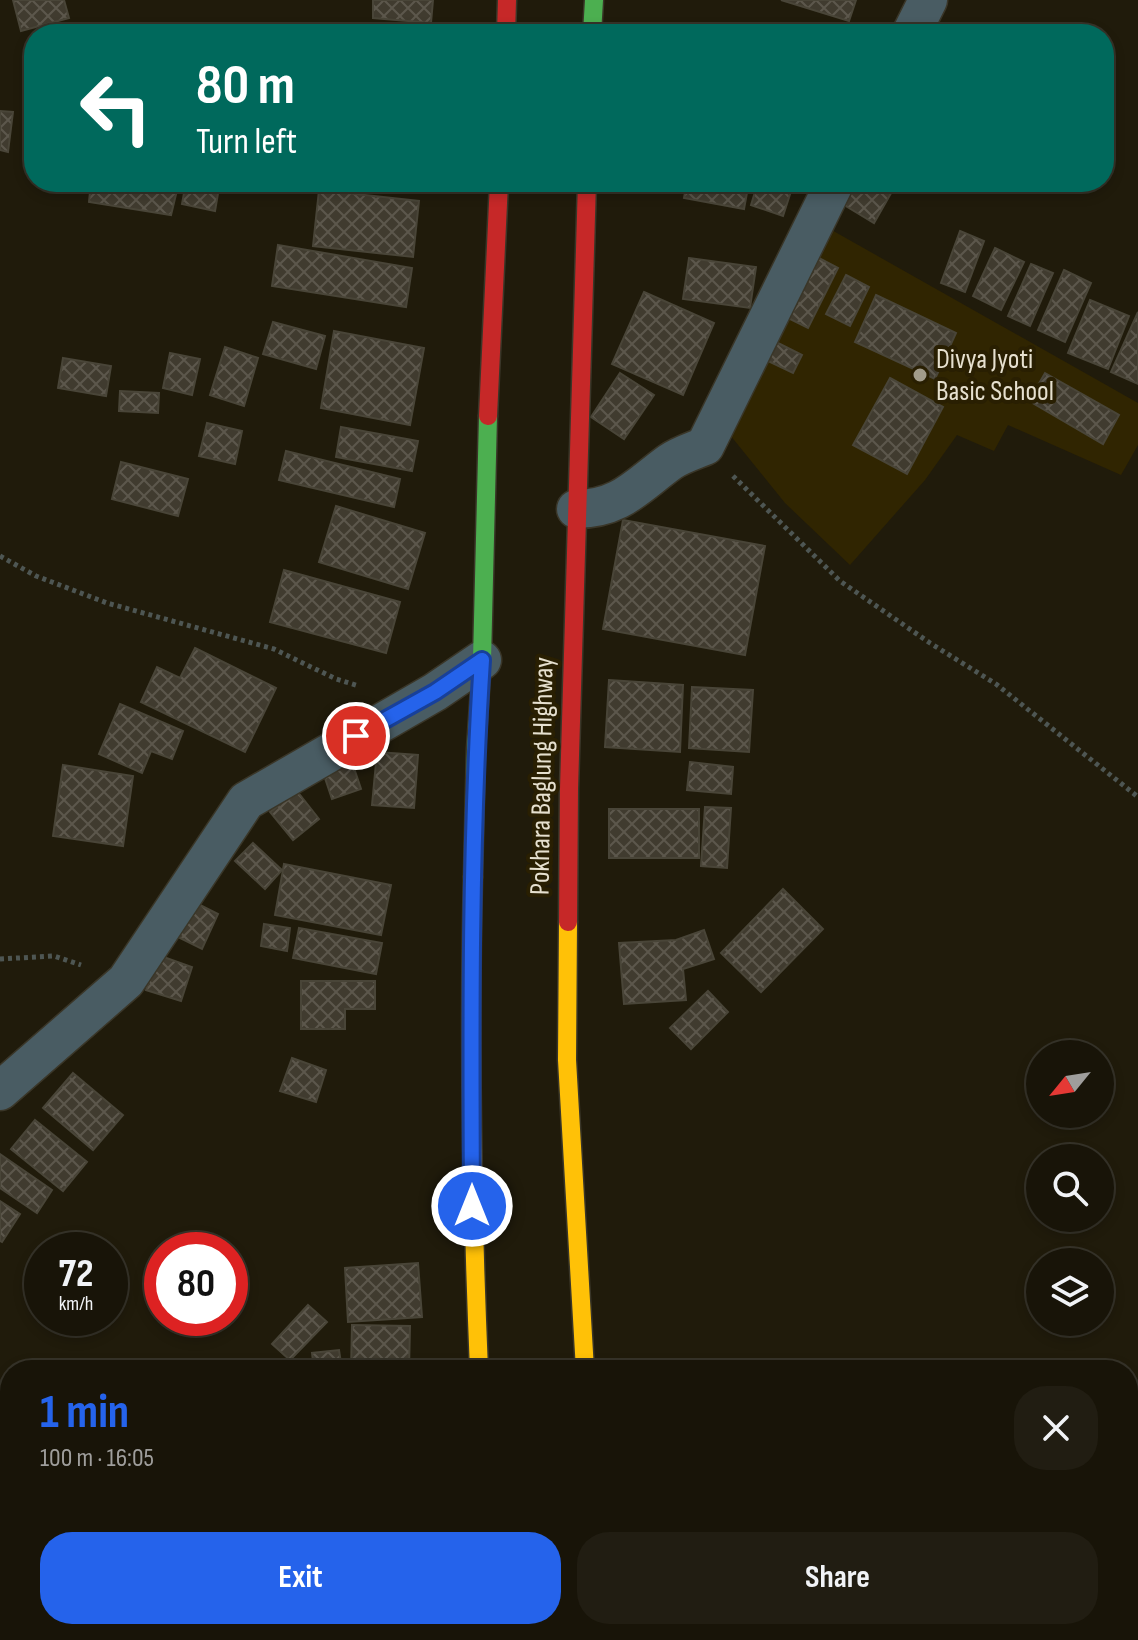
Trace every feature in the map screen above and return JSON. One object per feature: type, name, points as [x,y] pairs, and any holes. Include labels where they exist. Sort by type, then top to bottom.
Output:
[{"type":"highway","points":[[506,24],[507,0]]},
{"type":"highway","points":[[593,24],[594,0]]},
{"type":"highway","points":[[479,1360],[472,1206],[470,987],[488,414],[499,192]]},
{"type":"highway","name":"Pokhara Baglung Highway","points":[[584,1360],[567,1060],[569,789],[587,192]]},
{"type":"street","points":[[916,24],[928,0]]},
{"type":"street","points":[[576,509],[596,509],[628,496],[673,460],[705,446],[830,192]]},
{"type":"street","points":[[0,1091],[126,981],[246,801],[435,692],[482,660]]},
{"type":"path","points":[[705,446],[840,581],[996,684],[1138,797]]},
{"type":"path","points":[[0,556],[36,576],[107,603],[274,649],[336,679],[410,704]]},
{"type":"path","points":[[0,959],[54,956],[126,981]]},
{"type":"shaded area","name":"Divya Jyoti Basic School","points":[[821,224],[1138,403],[1138,445],[1121,475],[1008,425],[994,451],[957,435],[925,480],[850,565],[785,503],[726,430]]},
{"type":"building","points":[[13,0],[64,0],[69,18],[47,24],[24,24],[24,30],[21,31]]},
{"type":"building","points":[[373,0],[433,0],[431,23],[373,18]]},
{"type":"building","points":[[781,0],[856,0],[849,21]]},
{"type":"building","points":[[0,111],[13,112],[8,152],[0,150]]},
{"type":"building","points":[[90,192],[177,192],[171,215],[89,202]]},
{"type":"building","points":[[184,192],[218,192],[215,211],[182,204]]},
{"type":"building","points":[[319,192],[419,201],[413,257],[313,246]]},
{"type":"building","points":[[685,192],[747,192],[744,209],[684,198]]},
{"type":"building","points":[[755,192],[791,192],[783,216],[751,205]]},
{"type":"building","points":[[851,192],[892,192],[874,223],[844,205]]},
{"type":"building","points":[[960,231],[984,241],[965,292],[941,283]]},
{"type":"building","points":[[278,245],[412,268],[406,307],[272,286]]},
{"type":"building","points":[[995,248],[1024,262],[1001,310],[973,296]]},
{"type":"building","points":[[813,255],[838,268],[808,328],[784,316]]},
{"type":"building","points":[[689,258],[756,267],[750,308],[683,299]]},
{"type":"building","points":[[1031,264],[1053,273],[1030,326],[1008,316]]},
{"type":"building","points":[[1064,270],[1091,283],[1065,342],[1038,330]]},
{"type":"building","points":[[846,275],[869,287],[850,326],[826,314]]},
{"type":"building","points":[[644,292],[714,323],[683,395],[612,364]]},
{"type":"building","points":[[876,295],[956,333],[935,379],[855,342]]},
{"type":"building","points":[[1090,300],[1129,316],[1108,369],[1068,353]]},
{"type":"building","points":[[1138,312],[1138,384],[1111,372]]},
{"type":"building","points":[[273,322],[325,336],[316,369],[263,354]]},
{"type":"building","points":[[334,331],[424,348],[410,425],[321,408]]},
{"type":"building","points":[[776,342],[802,355],[793,373],[766,360]]},
{"type":"building","points":[[225,347],[258,358],[244,406],[210,395]]},
{"type":"building","points":[[170,353],[200,359],[192,395],[163,388]]},
{"type":"building","points":[[63,358],[111,366],[106,396],[58,388]]},
{"type":"building","points":[[620,373],[654,395],[624,439],[591,417]]},
{"type":"building","points":[[1045,373],[1119,415],[1103,444],[1029,401]]},
{"type":"building","points":[[890,378],[943,407],[907,474],[853,445]]},
{"type":"building","points":[[120,391],[159,393],[158,413],[119,411]]},
{"type":"building","points":[[207,423],[242,431],[235,464],[199,456]]},
{"type":"building","points":[[341,427],[418,441],[412,471],[336,457]]},
{"type":"building","points":[[286,451],[400,479],[394,507],[279,480]]},
{"type":"building","points":[[121,462],[188,479],[178,516],[112,499]]},
{"type":"building","points":[[336,506],[425,533],[408,589],[319,562]]},
{"type":"building","points":[[623,520],[765,546],[745,655],[603,629]]},
{"type":"building","points":[[284,570],[400,602],[386,653],[270,622]]},
{"type":"building","points":[[195,648],[276,688],[245,752],[141,702],[157,667],[180,678]]},
{"type":"building","points":[[609,680],[683,685],[680,752],[605,747]]},
{"type":"building","points":[[692,687],[753,690],[749,752],[689,748]]},
{"type":"building","points":[[120,704],[183,731],[172,759],[151,751],[142,773],[99,754]]},
{"type":"building","points":[[377,752],[418,755],[414,808],[372,805]]},
{"type":"building","points":[[352,762],[361,789],[332,799],[323,772]]},
{"type":"building","points":[[690,762],[733,767],[731,794],[687,790]]},
{"type":"building","points":[[63,765],[133,776],[123,846],[53,836]]},
{"type":"building","points":[[297,791],[319,819],[293,840],[270,812]]},
{"type":"building","points":[[705,807],[731,808],[727,868],[701,866]]},
{"type":"building","points":[[609,809],[699,809],[699,858],[609,858]]},
{"type":"building","points":[[253,843],[282,870],[265,889],[235,861]]},
{"type":"building","points":[[284,864],[391,885],[381,935],[275,915]]},
{"type":"building","points":[[783,889],[823,929],[761,992],[721,953]]},
{"type":"building","points":[[190,900],[218,914],[202,949],[174,935]]},
{"type":"building","points":[[264,924],[290,928],[287,951],[261,946]]},
{"type":"building","points":[[299,928],[382,943],[376,974],[293,958]]},
{"type":"building","points":[[704,930],[714,959],[683,969],[686,1000],[624,1004],[619,943],[676,940]]},
{"type":"building","points":[[158,955],[192,967],[181,1001],[146,990]]},
{"type":"building","points":[[301,981],[375,981],[375,1009],[345,1009],[345,1029],[301,1029]]},
{"type":"building","points":[[708,991],[728,1012],[691,1049],[670,1028]]},
{"type":"building","points":[[292,1058],[326,1070],[316,1102],[280,1091]]},
{"type":"building","points":[[73,1073],[123,1115],[93,1150],[43,1108]]},
{"type":"building","points":[[35,1120],[87,1162],[63,1191],[11,1149]]},
{"type":"building","points":[[0,1154],[52,1190],[37,1213],[0,1188]]},
{"type":"building","points":[[0,1201],[20,1214],[2,1242],[0,1241]]},
{"type":"building","points":[[418,1263],[422,1317],[348,1322],[345,1268]]},
{"type":"building","points":[[308,1305],[327,1322],[290,1360],[272,1344]]},
{"type":"building","points":[[352,1325],[410,1326],[409,1360],[351,1360]]},
{"type":"building","points":[[339,1350],[340,1360],[313,1360],[312,1353]]},
{"type":"traffic: fast","points":[[593,24],[594,0]]},
{"type":"traffic: fast","points":[[473,877],[488,416]]},
{"type":"traffic: slow","points":[[473,877],[472,1124],[479,1360]]},
{"type":"traffic: slow","points":[[568,922],[567,1060],[584,1360]]},
{"type":"traffic: jam","points":[[506,24],[507,0]]},
{"type":"traffic: jam","points":[[488,416],[499,192]]},
{"type":"traffic: jam","points":[[568,922],[569,789],[587,192]]},
{"type":"place","name":"Divya Jyoti Basic School","points":[[920,375]]},
{"type":"route","points":[[356,736],[435,692],[482,660],[476,749],[470,987],[472,1206]]}]
